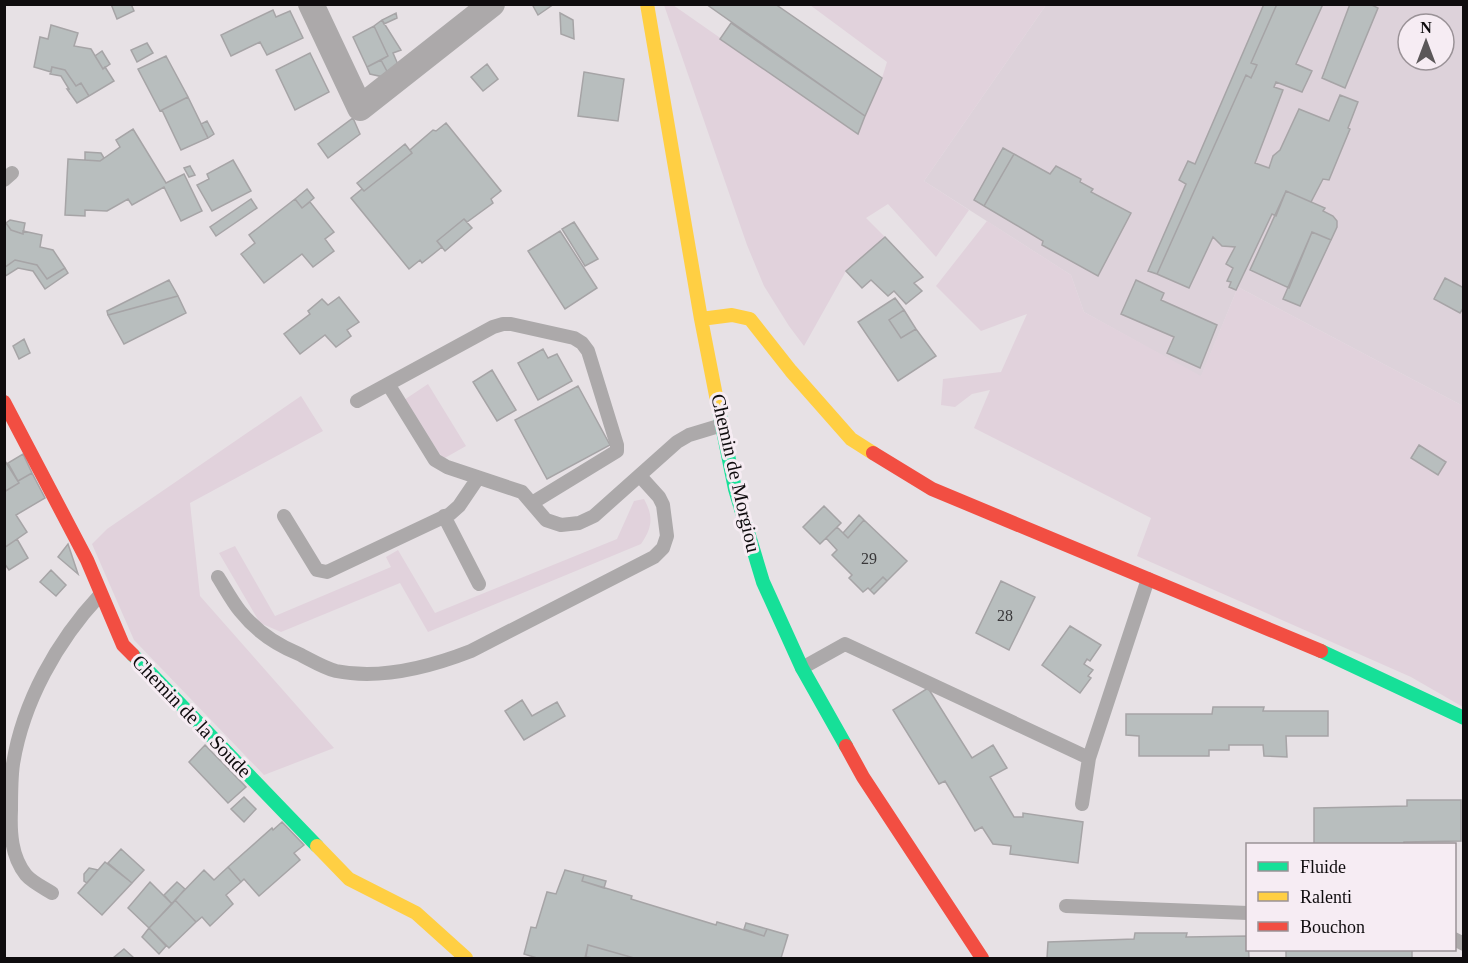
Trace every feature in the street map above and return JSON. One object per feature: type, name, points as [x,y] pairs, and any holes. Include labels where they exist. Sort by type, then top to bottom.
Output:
[{"type":"street","points":[[311,4],[360,108],[492,4]]},
{"type":"street","name":"Chemin de Morgiou","points":[[647,4],[722,425],[737,499],[763,582],[802,668],[863,777],[982,958]]},
{"type":"street","points":[[702,319],[732,315],[750,319],[791,371],[851,439],[932,489],[1343,660],[1464,718]]},
{"type":"street","name":"Chemin de la Soude","points":[[4,402],[87,560],[123,645],[349,879],[416,913],[466,958]]},
{"type":"lane","points":[[357,401],[493,327],[503,324],[574,338],[588,351],[617,451],[532,502]]},
{"type":"lane","points":[[388,384],[435,460],[447,467],[522,492],[546,520],[561,525],[579,523],[594,516],[677,442],[689,435],[722,425]]},
{"type":"lane","points":[[218,577],[241,612],[261,632],[284,648],[334,670],[355,674],[395,672],[444,662],[471,651],[654,557],[663,548],[667,536],[663,506],[659,497],[640,476]]},
{"type":"lane","points":[[284,516],[317,570],[327,572],[444,516],[459,506],[477,478]]},
{"type":"lane","points":[[444,516],[479,584]]},
{"type":"lane","points":[[1082,804],[1089,758],[1148,578]]},
{"type":"lane","points":[[52,893],[26,876],[10,837],[13,764],[22,726],[49,665],[69,631],[101,593]]},
{"type":"lane","points":[[802,668],[844,644],[1089,758]]},
{"type":"lane","points":[[1066,906],[1246,913]]},
{"type":"shaded area","points":[[664,5],[673,5],[858,134],[887,62],[810,5],[1046,5],[924,181],[969,210],[936,257],[888,204],[866,218],[885,237],[846,271],[804,346],[764,286],[747,245]]},
{"type":"shaded area","points":[[1046,5],[1463,5],[1463,406],[1238,287],[1201,377],[1084,312],[1071,275],[924,181]]},
{"type":"shaded area","points":[[987,221],[1071,275],[1084,312],[1201,376],[1238,287],[1463,406],[1463,707],[1411,677],[1137,556],[1151,518],[974,428],[990,390],[972,394],[955,407],[941,405],[943,379],[1001,372],[1027,314],[981,331],[936,286]]},
{"type":"shaded area","points":[[428,384],[466,446],[443,459],[404,400]]},
{"type":"shaded area","points":[[301,396],[323,431],[190,503],[200,596],[334,748],[264,775],[134,640],[92,544],[107,529]]},
{"type":"shaded area","points":[[644,499],[649,511],[650,522],[648,533],[641,544],[428,632],[400,583],[281,632],[260,623],[219,553],[235,546],[275,616],[391,567],[386,557],[398,550],[435,613],[617,539],[634,501]]},
{"type":"building","points":[[111,4],[131,4],[134,11],[117,19]]},
{"type":"building","points":[[532,4],[554,4],[538,15]]},
{"type":"building","points":[[706,4],[775,4],[882,78],[865,116]]},
{"type":"building","points":[[1264,4],[1277,4],[1251,63],[1257,65],[1251,78],[1246,75],[1157,274],[1148,271],[1186,184],[1179,180],[1188,161],[1195,164]]},
{"type":"building","points":[[1277,4],[1323,4],[1296,64],[1312,71],[1302,92],[1276,82],[1274,87],[1283,90],[1255,163],[1269,168],[1273,156],[1280,150],[1299,109],[1329,121],[1340,95],[1358,102],[1348,128],[1350,129],[1329,180],[1323,179],[1311,202],[1286,191],[1276,216],[1272,214],[1236,290],[1229,287],[1231,282],[1227,281],[1233,268],[1226,264],[1235,247],[1222,246],[1213,237],[1189,288],[1157,274],[1246,75],[1251,78],[1257,65],[1251,63]]},
{"type":"building","points":[[1350,4],[1370,4],[1378,8],[1345,88],[1322,78]]},
{"type":"building","points":[[273,10],[276,17],[290,11],[303,38],[267,55],[260,42],[231,56],[221,35]]},
{"type":"building","points":[[396,13],[397,18],[384,24],[382,20]]},
{"type":"building","points":[[560,13],[573,20],[574,39],[561,34]]},
{"type":"building","points":[[382,20],[401,50],[393,53],[399,67],[389,75],[381,60],[388,56],[374,26]]},
{"type":"building","points":[[731,23],[865,116],[858,134],[720,39]]},
{"type":"building","points":[[51,25],[78,33],[74,46],[91,49],[103,69],[105,67],[114,81],[89,96],[81,83],[76,86],[65,70],[52,67],[51,72],[34,67],[40,37],[48,39]]},
{"type":"building","points":[[374,26],[388,56],[367,67],[353,37]]},
{"type":"building","points":[[147,43],[153,53],[137,62],[131,50]]},
{"type":"building","points":[[102,51],[110,64],[103,69],[95,56]]},
{"type":"building","points":[[310,53],[329,92],[295,110],[276,70]]},
{"type":"building","points":[[166,56],[188,97],[160,111],[138,69]]},
{"type":"building","points":[[381,60],[389,75],[388,78],[370,74],[367,67]]},
{"type":"building","points":[[487,64],[498,79],[483,91],[471,77]]},
{"type":"building","points":[[52,67],[65,70],[76,86],[81,83],[89,96],[77,103],[61,76],[50,74]]},
{"type":"building","points":[[584,72],[624,79],[618,121],[578,116]]},
{"type":"building","points":[[188,97],[208,138],[181,150],[162,110]]},
{"type":"building","points":[[353,118],[360,134],[328,158],[318,144]]},
{"type":"building","points":[[207,121],[214,134],[208,138],[201,124]]},
{"type":"building","points":[[446,123],[501,191],[491,199],[493,203],[467,222],[464,219],[437,241],[442,247],[422,263],[420,260],[409,269],[351,198],[362,189],[364,191],[412,153],[410,150],[433,130],[436,131]]},
{"type":"building","points":[[133,129],[166,183],[184,174],[202,211],[181,221],[164,187],[132,205],[128,199],[107,211],[85,210],[85,216],[65,215],[68,159],[100,161],[120,147],[116,140]]},
{"type":"building","points":[[405,144],[412,153],[364,191],[357,183]]},
{"type":"building","points":[[1003,148],[1014,154],[984,206],[974,200]]},
{"type":"building","points":[[85,152],[101,153],[104,158],[100,161],[85,160]]},
{"type":"building","points":[[1014,154],[1050,174],[1056,166],[1081,179],[1080,182],[1093,189],[1091,192],[1131,213],[1098,276],[1042,245],[1043,241],[984,206]]},
{"type":"building","points":[[233,160],[251,191],[212,211],[197,185],[209,179],[207,174]]},
{"type":"building","points":[[190,166],[195,175],[189,177],[184,168]]},
{"type":"building","points":[[307,189],[314,198],[302,208],[295,199]]},
{"type":"building","points":[[1286,191],[1325,208],[1323,211],[1337,221],[1337,227],[1331,240],[1312,232],[1289,288],[1250,270]]},
{"type":"building","points":[[251,199],[257,208],[216,236],[210,227]]},
{"type":"building","points":[[295,199],[302,208],[310,202],[334,232],[325,239],[334,251],[313,267],[302,254],[264,283],[241,254],[255,243],[249,235]]},
{"type":"building","points":[[464,219],[472,228],[445,251],[437,241]]},
{"type":"building","points":[[10,220],[25,223],[23,234],[11,230],[6,223]]},
{"type":"building","points":[[574,222],[598,259],[585,266],[562,229]]},
{"type":"building","points":[[6,223],[11,230],[23,234],[23,231],[42,235],[40,247],[53,250],[65,268],[47,279],[37,265],[15,260],[4,268],[4,224]]},
{"type":"building","points":[[560,231],[597,288],[565,309],[528,251]]},
{"type":"building","points":[[1312,232],[1331,240],[1300,306],[1283,299]]},
{"type":"building","points":[[885,237],[923,277],[914,283],[922,291],[906,304],[894,291],[888,296],[871,280],[862,288],[846,271]]},
{"type":"building","points":[[15,260],[37,265],[47,279],[65,268],[68,273],[45,289],[33,271],[18,268],[4,277],[4,268]]},
{"type":"building","points":[[1445,278],[1464,288],[1464,307],[1460,313],[1434,299]]},
{"type":"building","points":[[169,280],[178,296],[108,315],[107,311]]},
{"type":"building","points":[[1136,280],[1164,293],[1161,300],[1217,325],[1200,368],[1167,353],[1174,337],[1121,314]]},
{"type":"building","points":[[178,296],[186,313],[124,344],[108,315]]},
{"type":"building","points":[[339,297],[359,322],[347,330],[351,336],[336,347],[325,335],[300,354],[284,334],[310,314],[308,311],[322,299],[328,305]]},
{"type":"building","points":[[895,298],[904,310],[889,320],[901,338],[916,329],[936,356],[898,381],[858,322]]},
{"type":"building","points":[[904,310],[916,329],[901,338],[889,320]]},
{"type":"building","points":[[24,339],[30,353],[19,359],[13,346]]},
{"type":"building","points":[[543,349],[548,358],[557,354],[572,381],[538,400],[518,363]]},
{"type":"building","points":[[492,370],[516,410],[497,421],[473,382]]},
{"type":"building","points":[[578,386],[610,445],[547,479],[515,420]]},
{"type":"building","points":[[1419,445],[1446,462],[1438,475],[1411,458]]},
{"type":"building","points":[[23,454],[32,473],[18,481],[8,463]]},
{"type":"building","points":[[4,462],[19,483],[4,492]]},
{"type":"building","points":[[32,473],[45,498],[16,515],[27,532],[4,548],[4,492]]},
{"type":"building","points":[[824,506],[841,523],[820,544],[803,527]]},
{"type":"building","points":[[859,515],[864,520],[848,538],[843,533]]},
{"type":"building","points":[[864,520],[907,561],[887,581],[883,577],[870,590],[868,588],[863,592],[849,578],[852,575],[832,555],[837,550],[826,538],[837,527],[848,538]]},
{"type":"building","points":[[17,539],[28,558],[9,570],[4,563],[4,548]]},
{"type":"building","points":[[68,544],[78,574],[58,557]]},
{"type":"building","points":[[51,570],[66,585],[56,596],[40,582]]},
{"type":"building","points":[[883,577],[887,581],[874,594],[870,590]]},
{"type":"building","points":[[1001,581],[1035,597],[1009,650],[976,633]]},
{"type":"building","points":[[1070,626],[1101,645],[1090,661],[1087,659],[1084,664],[1093,670],[1088,676],[1091,678],[1080,693],[1042,665]]},
{"type":"building","points":[[928,688],[972,758],[993,745],[1007,768],[990,777],[1014,817],[1023,817],[1023,813],[1083,822],[1078,863],[1010,854],[1011,846],[993,844],[982,827],[975,831],[945,781],[939,784],[893,710]]},
{"type":"building","points":[[522,700],[532,716],[557,702],[565,716],[524,740],[505,711]]},
{"type":"building","points":[[1213,707],[1264,707],[1263,711],[1328,711],[1328,736],[1286,736],[1287,757],[1264,756],[1263,745],[1229,745],[1229,750],[1209,750],[1209,756],[1139,756],[1139,736],[1126,735],[1126,714],[1212,714]]},
{"type":"building","points":[[205,745],[246,787],[228,803],[189,762]]},
{"type":"building","points":[[244,797],[256,809],[244,822],[231,809]]},
{"type":"building","points":[[1407,800],[1461,800],[1461,841],[1314,843],[1314,808],[1407,806]]},
{"type":"building","points":[[282,822],[304,845],[294,853],[300,860],[259,896],[244,879],[241,882],[228,867]]},
{"type":"building","points":[[121,849],[144,870],[132,883],[108,863]]},
{"type":"building","points":[[105,862],[132,883],[102,915],[78,893]]},
{"type":"building","points":[[228,867],[241,882],[226,895],[233,904],[210,926],[202,917],[196,922],[175,900],[204,870],[214,880]]},
{"type":"building","points":[[89,868],[98,870],[87,883],[84,881],[84,874]]},
{"type":"building","points":[[565,870],[584,875],[582,881],[632,896],[631,899],[716,925],[717,922],[764,936],[767,929],[788,935],[781,958],[634,958],[588,945],[585,958],[537,958],[524,954],[531,927],[536,928],[547,892],[556,894]]},
{"type":"building","points":[[584,875],[606,881],[604,888],[582,881]]},
{"type":"building","points":[[150,882],[172,904],[149,928],[128,908]]},
{"type":"building","points":[[177,882],[185,889],[172,904],[164,895]]},
{"type":"building","points":[[175,900],[196,922],[169,948],[149,928]]},
{"type":"building","points":[[746,923],[767,929],[764,936],[744,929]]},
{"type":"building","points":[[149,928],[166,946],[159,954],[142,937]]},
{"type":"building","points":[[1135,933],[1187,933],[1186,937],[1246,936],[1246,951],[1249,951],[1249,958],[1047,958],[1048,942],[1134,939]]},
{"type":"building","points":[[588,945],[634,958],[586,957]]},
{"type":"building","points":[[124,949],[134,958],[113,958]]},
{"type":"building","points":[[1286,951],[1412,951],[1412,958],[1286,958]]},
{"type":"traffic: fast","points":[[719,411],[735,489],[763,582],[802,668],[846,746]]},
{"type":"traffic: fast","points":[[1321,651],[1464,718]]},
{"type":"traffic: fast","points":[[133,655],[317,846]]},
{"type":"traffic: slow","points":[[647,4],[719,411]]},
{"type":"traffic: slow","points":[[701,319],[732,315],[750,319],[791,371],[851,439],[873,453]]},
{"type":"traffic: slow","points":[[317,846],[349,879],[416,913],[466,958]]},
{"type":"traffic: jam","points":[[4,402],[87,560],[123,645],[133,655]]},
{"type":"traffic: jam","points":[[873,453],[932,489],[1321,651]]},
{"type":"traffic: jam","points":[[846,746],[863,777],[982,958]]}]
